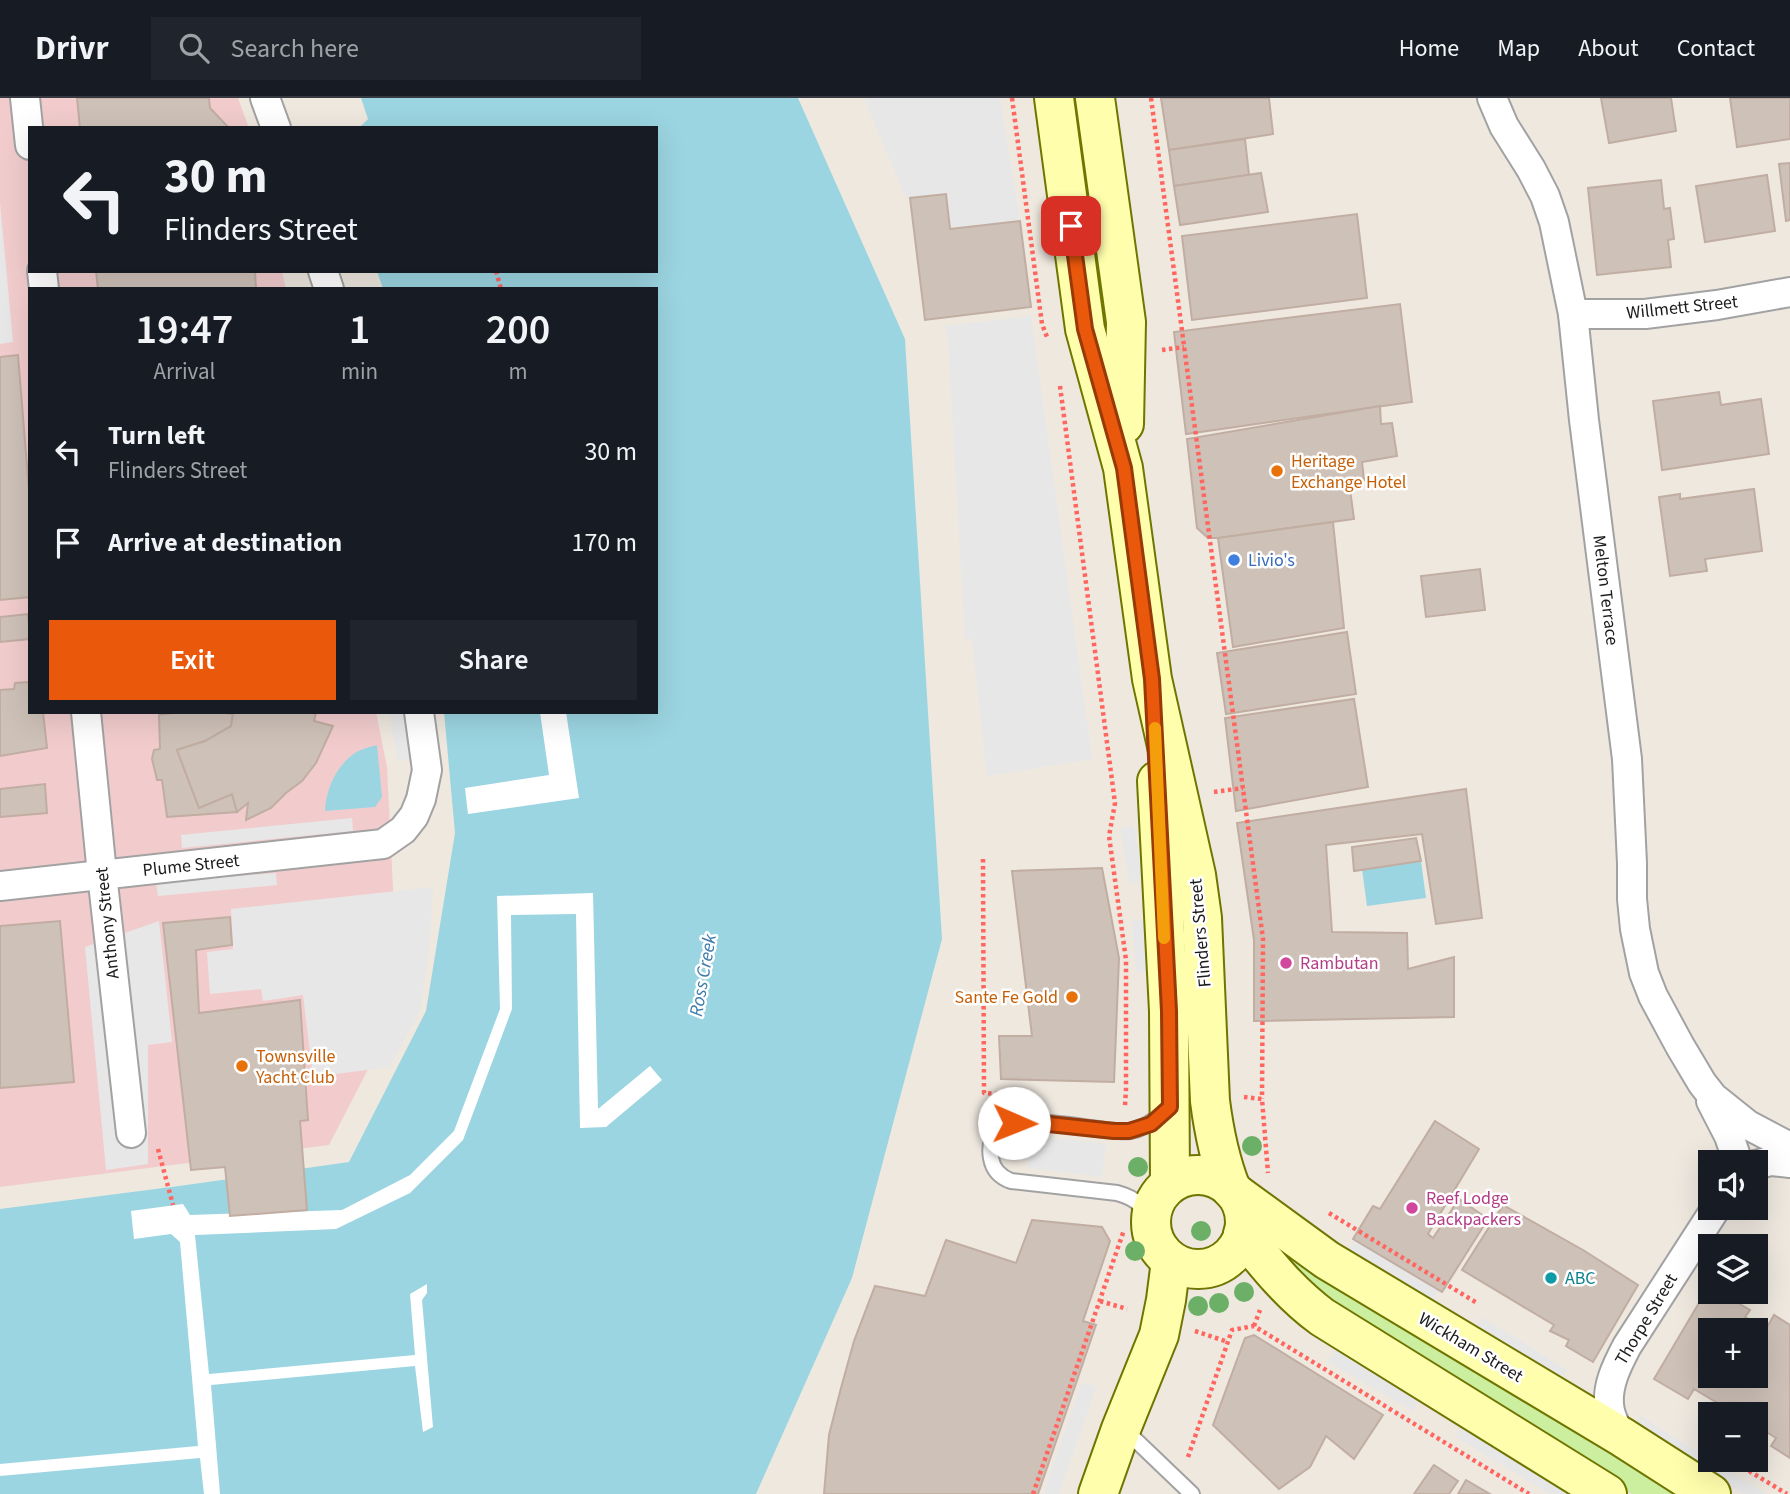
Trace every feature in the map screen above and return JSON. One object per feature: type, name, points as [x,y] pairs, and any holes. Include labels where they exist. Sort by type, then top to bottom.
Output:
[{"type":"main road","name":"Flinders Street","points":[[1054,98],[1085,329],[1124,468],[1152,679],[1169,1011],[1170,1184]]},
{"type":"main road","name":"Flinders Street","points":[[1095,98],[1126,322],[1124,468]]},
{"type":"main road","name":"Flinders Street","points":[[1152,679],[1196,875],[1202,918],[1210,1101],[1220,1158],[1233,1191]]},
{"type":"main road","points":[[1195,1175],[1209,1176],[1233,1191],[1242,1206],[1245,1220],[1238,1247],[1230,1257],[1208,1269],[1195,1270],[1182,1267],[1161,1253],[1154,1241],[1151,1216],[1154,1204],[1170,1184],[1195,1175]]},
{"type":"main road","name":"Wickham Street","points":[[1233,1191],[1327,1259],[1622,1437],[1711,1494]]},
{"type":"main road","points":[[1243,1234],[1293,1294],[1322,1317],[1607,1494]]},
{"type":"main road","points":[[1098,1494],[1159,1335],[1171,1261]]},
{"type":"street","points":[[25,98],[28,126]]},
{"type":"street","points":[[265,98],[275,126]]},
{"type":"street","name":"Melton Terrace","points":[[1492,98],[1504,126],[1545,196],[1557,235],[1573,314],[1627,759],[1632,899],[1644,973],[1653,996],[1702,1083],[1734,1150]]},
{"type":"street","name":"Willmett Street","points":[[1573,314],[1645,314],[1790,292]]},
{"type":"street","name":"Anthony Street","points":[[86,714],[131,1133]]},
{"type":"street","name":"Plume Street","points":[[0,886],[383,844],[403,830],[414,816],[421,799],[427,770],[419,714]]},
{"type":"street","name":"Melton Terrace","points":[[1702,1083],[1723,1106],[1748,1125],[1790,1147]]},
{"type":"street","points":[[1768,1162],[1790,1163]]},
{"type":"street","name":"Thorpe Street","points":[[1622,1437],[1610,1413],[1611,1385],[1616,1366],[1708,1220]]},
{"type":"lane","points":[[1151,1229],[1143,1207],[1123,1194],[1003,1178],[992,1162],[991,1142],[997,1133],[1014,1123],[1030,1122],[1121,1131],[1140,1129],[1151,1124],[1170,1107]]},
{"type":"lane","points":[[1122,1427],[1192,1494]]},
{"type":"path","points":[[1012,98],[1042,324],[1052,349]]},
{"type":"path","points":[[1151,98],[1263,939],[1262,1099]]},
{"type":"path","points":[[1058,376],[1115,803],[1109,836],[1126,960],[1126,1089],[1121,1131]]},
{"type":"path","points":[[983,859],[984,1093],[1035,1097]]},
{"type":"path","points":[[157,1147],[173,1205]]},
{"type":"path","points":[[1033,1494],[1124,1232],[1123,1194]]},
{"type":"path","points":[[1180,1482],[1232,1330],[1254,1326],[1529,1494]]},
{"type":"path","points":[[1751,1472],[1787,1494]]},
{"type":"shaded area","points":[[0,98],[238,98],[248,126],[28,126],[28,273],[282,273],[286,287],[28,287],[28,714],[376,714],[387,767],[399,1009],[329,1145],[0,1187]]},
{"type":"shaded area","points":[[864,98],[1000,98],[1020,221],[950,229],[945,194],[906,198]]},
{"type":"shaded area","points":[[0,203],[13,342],[0,344]]},
{"type":"shaded area","points":[[1031,316],[1092,759],[987,776],[972,639],[965,639],[948,340],[945,326]]},
{"type":"shaded area","points":[[389,714],[413,714],[421,756],[398,761]]},
{"type":"shaded area","points":[[352,818],[353,831],[182,848],[181,835]]},
{"type":"shaded area","points":[[1134,826],[1143,880],[1130,883],[1120,829]]},
{"type":"shaded area","points":[[276,873],[277,885],[158,896],[156,882]]},
{"type":"shaded area","points":[[433,887],[430,944],[420,1011],[390,1067],[313,1077],[303,995],[263,1001],[261,989],[210,994],[207,952],[233,949],[231,909]]},
{"type":"shaded area","points":[[1145,920],[1149,971],[1136,972],[1132,921]]},
{"type":"shaded area","points":[[159,921],[172,1042],[148,1045],[148,1164],[106,1170],[85,947]]},
{"type":"shaded area","points":[[1030,1135],[1106,1144],[1102,1177],[1027,1168]]},
{"type":"shaded area","points":[[1355,1240],[1439,1290],[1431,1304],[1347,1253]]},
{"type":"shaded area","points":[[1482,1317],[1567,1370],[1560,1382],[1475,1329]]},
{"type":"shaded area","points":[[1336,1348],[1421,1397],[1413,1411],[1328,1362]]},
{"type":"shaded area","points":[[1082,1382],[1096,1387],[1059,1494],[1043,1494]]},
{"type":"shaded area","points":[[1641,1416],[1698,1452],[1698,1466],[1634,1427]]},
{"type":"shaded area","points":[[1463,1425],[1576,1494],[1550,1494],[1456,1437]]},
{"type":"shaded area","points":[[1707,1472],[1730,1472],[1767,1494],[1743,1494]]},
{"type":"green space","points":[[1291,1260],[1570,1426],[1675,1494],[1632,1494],[1339,1313],[1288,1269]]},
{"type":"water","name":"Ross Creek","points":[[361,98],[798,98],[905,339],[942,939],[852,1278],[756,1494],[0,1494],[0,1209],[349,1162],[426,1011],[455,833],[444,714],[658,714],[658,287],[382,287],[378,273],[658,273],[658,126],[361,126],[368,119]]},
{"type":"water","points":[[377,745],[382,797],[375,807],[325,811],[327,794],[342,764],[357,752]]},
{"type":"water","points":[[1421,861],[1426,898],[1367,906],[1362,869]]},
{"type":"pier","points":[[540,714],[566,714],[579,798],[468,814],[465,788],[549,775]]},
{"type":"pier","points":[[593,893],[598,1109],[650,1066],[662,1080],[606,1127],[580,1128],[576,914],[511,915],[512,1009],[463,1140],[410,1193],[336,1229],[195,1235],[209,1374],[415,1355],[410,1294],[427,1284],[427,1293],[422,1300],[433,1427],[423,1432],[415,1366],[211,1385],[220,1494],[204,1494],[200,1458],[0,1476],[0,1464],[198,1446],[180,1242],[171,1234],[134,1239],[131,1211],[183,1204],[190,1215],[342,1210],[410,1175],[454,1131],[500,1009],[497,896]]},
{"type":"building","points":[[77,98],[209,98],[210,108],[227,126],[80,126]]},
{"type":"building","points":[[1161,98],[1269,98],[1273,134],[1169,150]]},
{"type":"building","points":[[1601,98],[1671,98],[1676,131],[1609,143]]},
{"type":"building","points":[[1730,98],[1790,98],[1790,139],[1737,147]]},
{"type":"building","points":[[1245,139],[1249,175],[1174,186],[1169,150]]},
{"type":"building","points":[[1790,163],[1790,220],[1786,221],[1779,164]]},
{"type":"building","points":[[1261,173],[1268,212],[1180,225],[1174,186]]},
{"type":"building","points":[[1767,175],[1775,231],[1705,242],[1696,186]]},
{"type":"building","points":[[1661,180],[1664,209],[1670,208],[1674,239],[1668,240],[1671,267],[1597,275],[1588,188]]},
{"type":"building","points":[[946,194],[950,229],[1020,221],[1031,307],[925,320],[910,198]]},
{"type":"building","points":[[1357,214],[1367,298],[1192,320],[1182,236]]},
{"type":"building","points":[[96,273],[255,273],[256,287],[98,287]]},
{"type":"building","points":[[1400,304],[1412,402],[1186,434],[1174,332]]},
{"type":"building","points":[[18,355],[28,478],[28,597],[0,600],[0,357]]},
{"type":"building","points":[[1719,392],[1721,405],[1761,399],[1769,454],[1662,470],[1653,401]]},
{"type":"building","name":"Heritage Exchange Hotel","points":[[1380,406],[1381,424],[1392,423],[1397,456],[1362,462],[1364,480],[1349,482],[1354,519],[1218,538],[1208,538],[1197,528],[1187,439]]},
{"type":"building","points":[[1754,489],[1762,551],[1705,559],[1707,571],[1670,576],[1659,497],[1680,494],[1680,499]]},
{"type":"building","points":[[1333,522],[1344,628],[1233,647],[1218,538]]},
{"type":"building","points":[[1480,569],[1485,610],[1426,617],[1421,576]]},
{"type":"building","points":[[28,614],[28,639],[0,642],[0,617]]},
{"type":"building","points":[[1347,632],[1356,694],[1226,714],[1217,653]]},
{"type":"building","points":[[28,682],[28,714],[43,714],[47,748],[0,756],[0,690],[14,689],[15,683]]},
{"type":"building","points":[[1354,699],[1368,787],[1236,811],[1225,718]]},
{"type":"building","points":[[233,714],[231,726],[205,741],[177,750],[199,808],[232,794],[237,812],[167,817],[162,780],[157,780],[152,759],[154,750],[160,749],[159,715]]},
{"type":"building","points":[[233,714],[316,714],[314,721],[333,726],[316,763],[302,781],[271,808],[246,820],[248,803],[237,812],[232,794],[199,808],[177,750],[205,741],[231,726]]},
{"type":"building","points":[[45,784],[47,813],[0,817],[0,789]]},
{"type":"building","points":[[1466,789],[1482,918],[1436,924],[1422,834],[1326,845],[1332,932],[1407,933],[1408,969],[1454,957],[1454,1017],[1254,1021],[1254,940],[1237,823]]},
{"type":"building","points":[[1416,838],[1421,861],[1354,871],[1352,847]]},
{"type":"building","name":"Sante Fe Gold","points":[[1102,868],[1119,958],[1114,1082],[1001,1079],[999,1036],[1032,1036],[1012,871]]},
{"type":"building","name":"Townsville Yacht Club","points":[[230,917],[232,945],[196,950],[199,1013],[300,1000],[308,1120],[300,1121],[307,1210],[230,1216],[225,1167],[191,1170],[163,923]]},
{"type":"building","points":[[60,921],[74,1082],[0,1088],[0,926]]},
{"type":"building","name":"Reef Lodge Backpackers","points":[[1435,1121],[1479,1149],[1428,1234],[1433,1238],[1459,1199],[1488,1219],[1442,1292],[1353,1239],[1373,1206],[1380,1209]]},
{"type":"building","name":"ABC","points":[[1503,1205],[1638,1285],[1593,1362],[1566,1346],[1569,1340],[1550,1331],[1554,1325],[1462,1270]]},
{"type":"building","points":[[1032,1220],[1102,1227],[1110,1241],[1083,1321],[1096,1325],[1038,1494],[824,1494],[829,1435],[854,1341],[875,1286],[925,1296],[946,1240],[1016,1263]]},
{"type":"building","points":[[1698,1304],[1740,1304],[1750,1310],[1747,1318],[1698,1318],[1698,1388],[1768,1388],[1768,1326],[1774,1315],[1790,1325],[1790,1458],[1771,1446],[1776,1438],[1768,1433],[1768,1402],[1716,1402],[1694,1389],[1688,1399],[1654,1379]]},
{"type":"building","points":[[1254,1335],[1383,1415],[1354,1459],[1326,1436],[1310,1467],[1279,1489],[1213,1425],[1245,1338]]},
{"type":"building","points":[[1434,1465],[1458,1481],[1449,1494],[1414,1494]]},
{"type":"building","points":[[1466,1480],[1490,1494],[1458,1494]]},
{"type":"slow traffic","points":[[1155,728],[1164,938]]},
{"type":"place","name":"Heritage Exchange Hotel","points":[[1277,471]]},
{"type":"place","name":"Livio's","points":[[1234,560]]},
{"type":"place","name":"Rambutan","points":[[1286,963]]},
{"type":"place","name":"Sante Fe Gold","points":[[1072,997]]},
{"type":"place","name":"Townsville Yacht Club","points":[[242,1066]]},
{"type":"place","name":"Reef Lodge Backpackers","points":[[1412,1208]]},
{"type":"place","name":"ABC","points":[[1551,1278]]},
{"type":"route","points":[[1014,1123],[1030,1122],[1129,1131],[1151,1124],[1170,1107],[1169,1011],[1152,679],[1124,468],[1085,329],[1071,226]]}]
